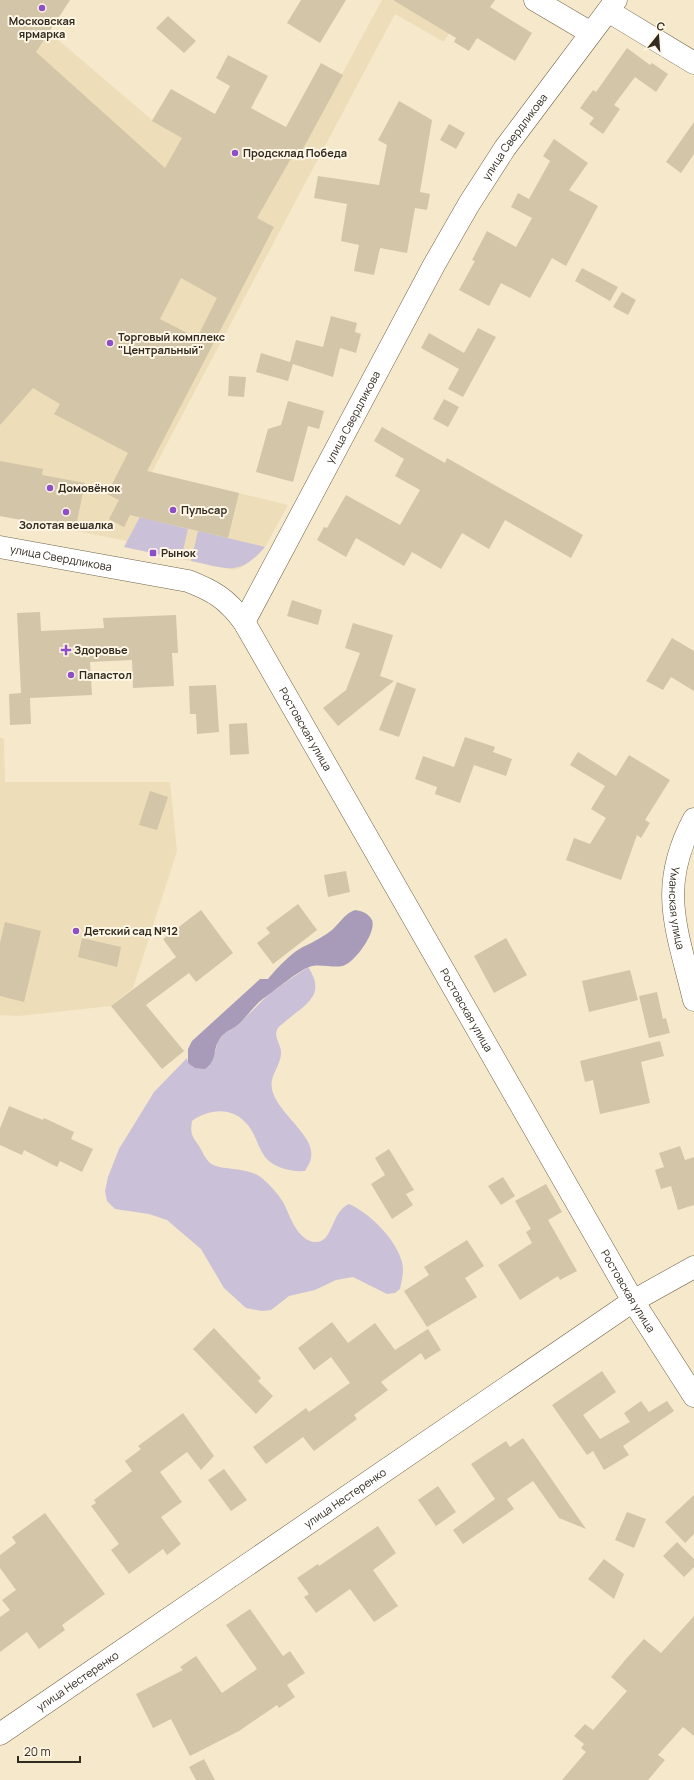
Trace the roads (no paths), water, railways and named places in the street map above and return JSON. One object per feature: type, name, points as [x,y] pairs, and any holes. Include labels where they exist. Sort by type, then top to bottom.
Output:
[{"type":"street","points":[[535,0],[591,34]]},
{"type":"street","points":[[612,5],[694,63]]},
{"type":"street","name":"улица Свердликова","points":[[0,546],[188,581],[223,598],[233,607],[244,622],[453,231],[505,148],[612,5]]},
{"type":"street","name":"Ростовская улица","points":[[244,622],[633,1301],[694,1396]]},
{"type":"street","name":"Уманская улица","points":[[694,819],[677,858],[672,892],[674,920],[694,1000]]},
{"type":"street","name":"улица Нестеренко","points":[[0,1734],[633,1301],[694,1267]]},
{"type":"place","name":"Московская ярмарка","points":[[42,8]]},
{"type":"place","name":"Продсклад Победа","points":[[235,153]]},
{"type":"place","name":"Торговый комплекс \"Центральный\"","points":[[110,343]]},
{"type":"place","name":"Домовёнок","points":[[50,488]]},
{"type":"place","name":"Пульсар","points":[[173,510]]},
{"type":"place","name":"Золотая вешалка","points":[[66,512]]},
{"type":"place","name":"Рынок","points":[[153,553]]},
{"type":"place","name":"Здоровье","points":[[66,650]]},
{"type":"place","name":"Папастол","points":[[71,675]]},
{"type":"place","name":"Детский сад №12","points":[[76,931]]}]
